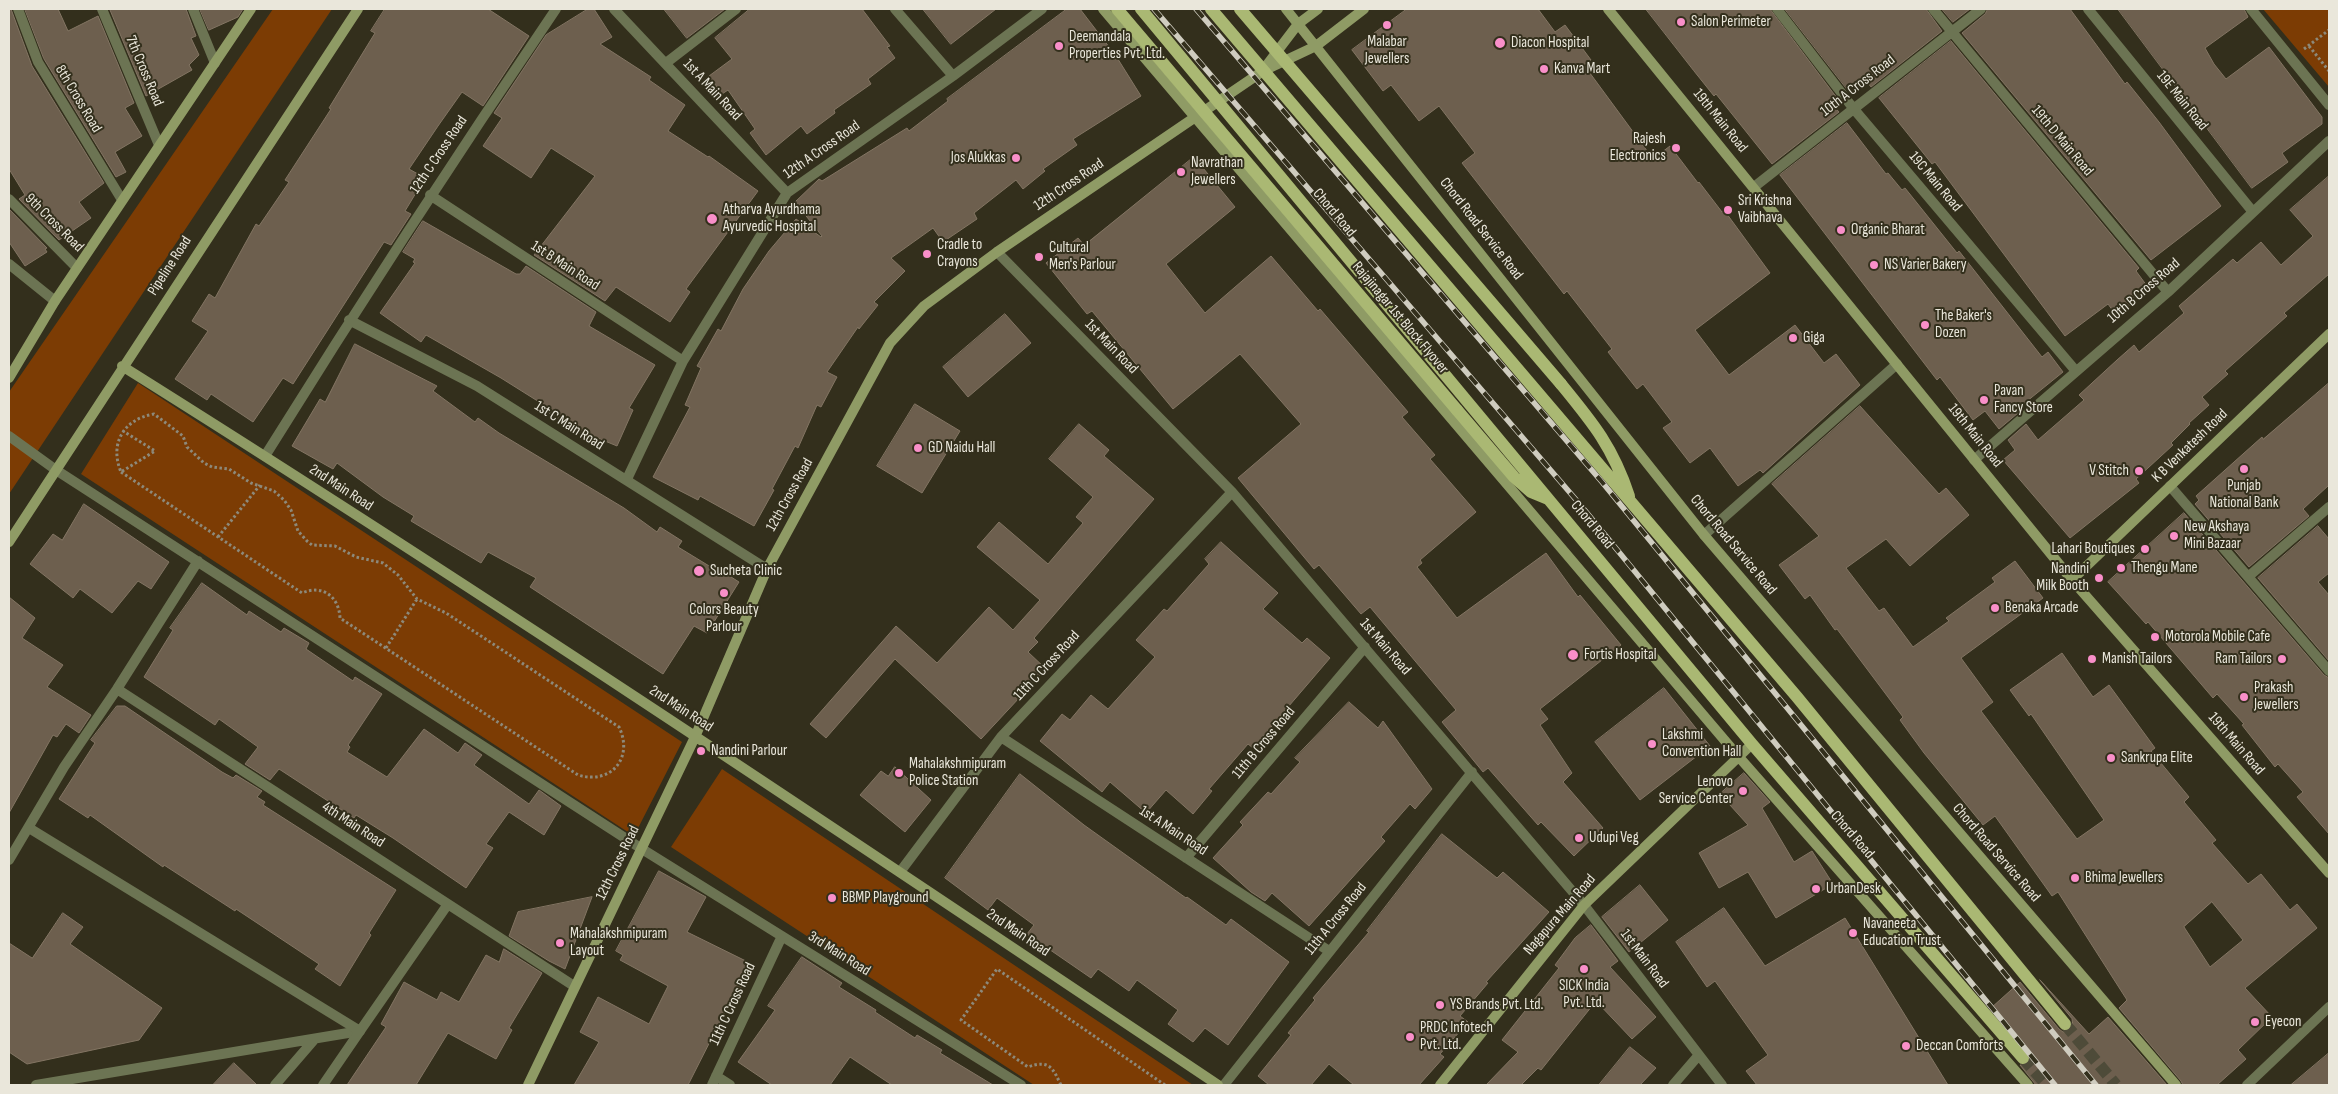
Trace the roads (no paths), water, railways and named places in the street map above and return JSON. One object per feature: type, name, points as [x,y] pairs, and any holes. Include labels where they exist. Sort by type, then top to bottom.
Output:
[{"type":"main road","name":"Rajajinagar 1st Block Flyover","points":[[1117,9],[1514,477],[1531,492],[1550,500]]},
{"type":"main road","name":"Chord Road","points":[[1141,9],[1220,101],[1752,744],[2023,1058]]},
{"type":"main road","points":[[1210,9],[1797,697],[2066,1024]]},
{"type":"main road","points":[[1240,9],[1561,384],[1604,438],[1621,471],[1632,503]]},
{"type":"street","name":"8th Cross Road","points":[[18,9],[38,62],[122,200]]},
{"type":"street","name":"7th Cross Road","points":[[102,9],[159,145]]},
{"type":"street","points":[[193,9],[214,63]]},
{"type":"street","points":[[9,378],[55,301],[251,9]]},
{"type":"street","name":"Pipeline Road","points":[[9,542],[122,366],[358,9]]},
{"type":"street","name":"12th C Cross Road","points":[[265,456],[349,320],[430,195],[556,9]]},
{"type":"street","name":"1st A Main Road","points":[[614,9],[787,193]]},
{"type":"street","points":[[666,63],[736,9]]},
{"type":"street","points":[[895,9],[953,76]]},
{"type":"street","name":"12th A Cross Road","points":[[627,479],[683,362],[787,193],[953,76],[1042,9]]},
{"type":"street","points":[[1103,9],[1738,756],[2028,1085]]},
{"type":"street","name":"Chord Road Service Road","points":[[1286,9],[1704,536],[2176,1085]]},
{"type":"street","points":[[1263,71],[1298,24],[1318,9]]},
{"type":"street","points":[[1263,71],[1316,46],[1364,9]]},
{"type":"street","name":"19th Main Road","points":[[1608,9],[2072,580],[2329,873]]},
{"type":"street","name":"19C Main Road","points":[[1777,9],[1853,108],[2075,370]]},
{"type":"street","name":"19th D Main Road","points":[[1933,9],[2168,292]]},
{"type":"street","name":"10th A Cross Road","points":[[1754,187],[1981,9]]},
{"type":"street","name":"19E Main Road","points":[[2088,9],[2252,212]]},
{"type":"street","points":[[2251,9],[2329,105]]},
{"type":"street","name":"12th Cross Road","points":[[528,1085],[695,737],[767,569],[890,343],[924,306],[997,252],[1263,71]]},
{"type":"street","name":"10th B Cross Road","points":[[1974,460],[2075,370],[2168,292],[2329,141]]},
{"type":"street","name":"1st B Main Road","points":[[430,195],[683,362]]},
{"type":"street","name":"9th Cross Road","points":[[9,199],[77,268]]},
{"type":"street","name":"1st Main Road","points":[[997,252],[1232,492],[1584,905],[1722,1085]]},
{"type":"street","points":[[9,264],[55,301]]},
{"type":"street","name":"1st C Main Road","points":[[349,320],[477,386],[555,437],[627,479],[767,569]]},
{"type":"street","name":"K B Venkatesh Road","points":[[2072,580],[2329,334]]},
{"type":"street","points":[[1704,536],[1897,364]]},
{"type":"street","name":"2nd Main Road","points":[[122,366],[265,456],[695,737],[1218,1085]]},
{"type":"street","name":"3rd Main Road","points":[[9,436],[56,470],[642,849],[1021,1085]]},
{"type":"street","points":[[2170,486],[2329,671]]},
{"type":"street","name":"11th C Cross Road","points":[[900,872],[1001,736],[1232,492]]},
{"type":"street","points":[[2249,576],[2328,511]]},
{"type":"street","points":[[9,860],[64,767],[117,690],[198,561]]},
{"type":"street","name":"11th B Cross Road","points":[[1186,858],[1365,647]]},
{"type":"street","name":"4th Main Road","points":[[117,690],[574,986]]},
{"type":"street","name":"1st A Main Road","points":[[1001,736],[1329,951]]},
{"type":"street","name":"Nagapura Main Road","points":[[1440,1085],[1584,905],[1752,744]]},
{"type":"street","name":"11th A Cross Road","points":[[1224,1085],[1472,772]]},
{"type":"street","points":[[29,828],[360,1031]]},
{"type":"street","points":[[324,1085],[448,904]]},
{"type":"street","name":"11th C Cross Road","points":[[714,1081],[782,936]]},
{"type":"street","points":[[2247,1085],[2329,1007]]},
{"type":"street","points":[[36,1085],[360,1031]]},
{"type":"street","points":[[276,1085],[313,1040]]},
{"type":"street","points":[[1673,1085],[1698,1056]]},
{"type":"street","points":[[714,1081],[730,1085]]},
{"type":"tunnel","points":[[2065,1024],[2116,1085]]},
{"type":"tunnel","points":[[2023,1058],[2047,1085]]},
{"type":"railway","points":[[1154,9],[1578,502],[2055,1085]]},
{"type":"railway","points":[[1196,9],[1602,482],[2096,1085]]},
{"type":"place","name":"Salon Perimeter","points":[[1681,22]]},
{"type":"place","name":"Malabar Jewellers","points":[[1387,25]]},
{"type":"place","name":"Diacon Hospital","points":[[1500,43]]},
{"type":"place","name":"Deemandala Properties Pvt. Ltd.","points":[[1059,46]]},
{"type":"place","name":"Kanva Mart","points":[[1544,69]]},
{"type":"place","name":"Rajesh Electronics","points":[[1676,148]]},
{"type":"place","name":"Jos Alukkas","points":[[1016,158]]},
{"type":"place","name":"Navrathan Jewellers","points":[[1181,172]]},
{"type":"place","name":"Sri Krishna Vaibhava","points":[[1728,210]]},
{"type":"place","name":"Atharva Ayurdhama Ayurvedic Hospital","points":[[712,219]]},
{"type":"place","name":"Organic Bharat","points":[[1841,230]]},
{"type":"place","name":"Cradle to Crayons","points":[[927,254]]},
{"type":"place","name":"Cultural Men's Parlour","points":[[1039,257]]},
{"type":"place","name":"NS Varier Bakery","points":[[1874,265]]},
{"type":"place","name":"The Baker's Dozen","points":[[1925,325]]},
{"type":"place","name":"Giga","points":[[1793,338]]},
{"type":"place","name":"Pavan Fancy Store","points":[[1984,400]]},
{"type":"place","name":"GD Naidu Hall","points":[[918,448]]},
{"type":"place","name":"Punjab National Bank","points":[[2244,469]]},
{"type":"place","name":"V Stitch","points":[[2139,471]]},
{"type":"place","name":"New Akshaya Mini Bazaar","points":[[2174,536]]},
{"type":"place","name":"Lahari Boutiques","points":[[2145,549]]},
{"type":"place","name":"Thengu Mane","points":[[2121,568]]},
{"type":"place","name":"Sucheta Clinic","points":[[699,571]]},
{"type":"place","name":"Nandini Milk Booth","points":[[2099,578]]},
{"type":"place","name":"Colors Beauty Parlour","points":[[724,593]]},
{"type":"place","name":"Benaka Arcade","points":[[1995,608]]},
{"type":"place","name":"Motorola Mobile Cafe","points":[[2155,637]]},
{"type":"place","name":"Fortis Hospital","points":[[1573,655]]},
{"type":"place","name":"Manish Tailors","points":[[2092,659]]},
{"type":"place","name":"Ram Tailors","points":[[2282,659]]},
{"type":"place","name":"Prakash Jewellers","points":[[2244,697]]},
{"type":"place","name":"Lakshmi Convention Hall","points":[[1652,744]]},
{"type":"place","name":"Nandini Parlour","points":[[701,751]]},
{"type":"place","name":"Sankrupa Elite","points":[[2111,758]]},
{"type":"place","name":"Mahalakshmipuram Police Station","points":[[899,773]]},
{"type":"place","name":"Lenovo Service Center","points":[[1743,791]]},
{"type":"place","name":"Udupi Veg","points":[[1579,838]]},
{"type":"place","name":"Bhima Jewellers","points":[[2075,878]]},
{"type":"place","name":"UrbanDesk","points":[[1816,889]]},
{"type":"place","name":"BBMP Playground","points":[[832,898]]},
{"type":"place","name":"Navaneeta Education Trust","points":[[1853,933]]},
{"type":"place","name":"Mahalakshmipuram Layout","points":[[560,943]]},
{"type":"place","name":"SICK India Pvt. Ltd.","points":[[1584,969]]},
{"type":"place","name":"YS Brands Pvt. Ltd.","points":[[1440,1005]]},
{"type":"place","name":"Eyecon","points":[[2255,1022]]},
{"type":"place","name":"PRDC Infotech Pvt. Ltd.","points":[[1410,1037]]},
{"type":"place","name":"Deccan Comforts","points":[[1906,1046]]}]
